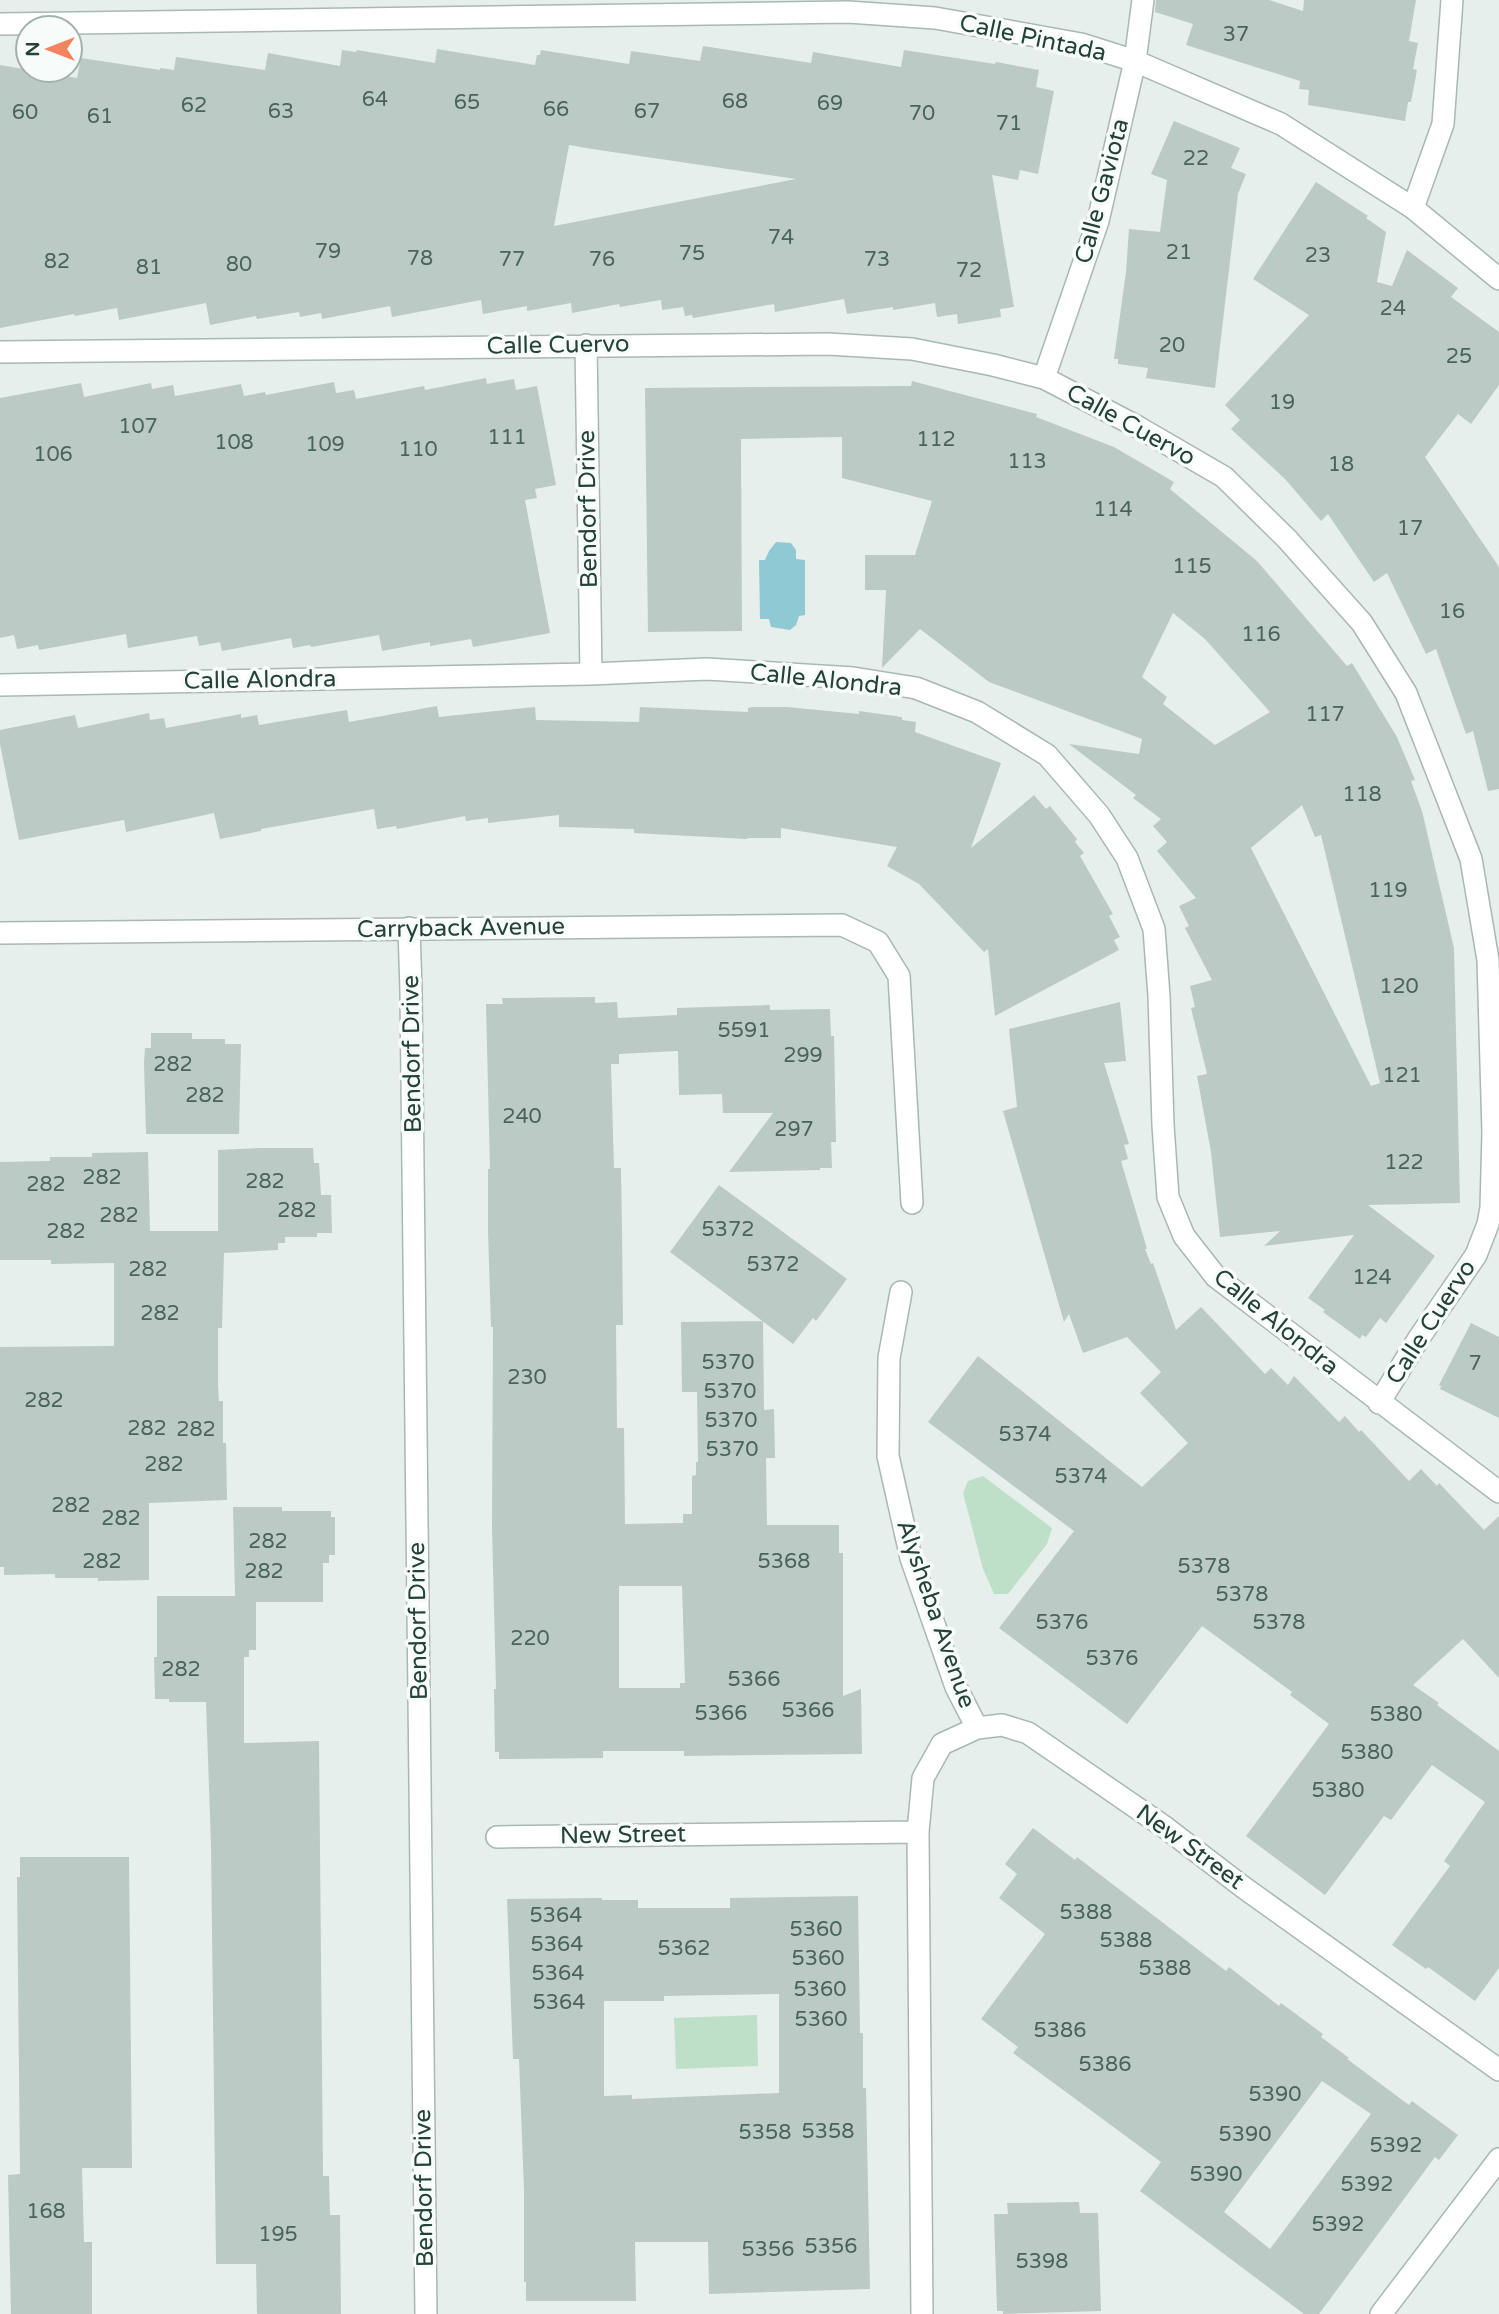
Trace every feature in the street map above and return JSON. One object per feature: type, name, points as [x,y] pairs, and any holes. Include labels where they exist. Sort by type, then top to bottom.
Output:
[{"type":"street","name":"Calle Gaviota","points":[[1044,378],[1098,221],[1135,61],[1143,0]]},
{"type":"street","points":[[1413,208],[1443,124],[1452,0]]},
{"type":"street","name":"Calle Pintada","points":[[0,24],[848,12],[935,18],[1081,44],[1135,61],[1281,124],[1413,208],[1499,279]]},
{"type":"street","name":"Calle Cuervo","points":[[0,352],[828,344],[912,349],[1044,378],[1138,427],[1224,477],[1287,539],[1362,623],[1406,693],[1471,859],[1488,960],[1493,1133],[1492,1208],[1476,1255],[1419,1338],[1379,1403]]},
{"type":"street","name":"Bendorf Drive","points":[[586,345],[591,674]]},
{"type":"street","name":"Calle Alondra","points":[[0,685],[591,674],[708,669],[853,678],[916,688],[977,712],[1047,755],[1100,815],[1127,858],[1154,929],[1160,996],[1163,1125],[1168,1197],[1184,1236],[1216,1277],[1499,1492]]},
{"type":"street","name":"Carryback Avenue","points":[[0,933],[842,925],[878,942],[899,976],[912,1203]]},
{"type":"street","name":"Bendorf Drive","points":[[409,928],[426,2314]]},
{"type":"street","name":"Alysheba Avenue","points":[[901,1292],[889,1358],[887,1456],[911,1558],[956,1687],[977,1728]]},
{"type":"street","name":"New Street","points":[[922,2314],[918,1832],[923,1779],[942,1744],[977,1728],[1002,1725],[1028,1733],[1166,1828],[1243,1887],[1499,2070]]},
{"type":"street","name":"New Street","points":[[497,1837],[918,1832]]},
{"type":"street","points":[[1381,2314],[1499,2159]]},
{"type":"green space","points":[[983,1476],[1052,1528],[1047,1544],[1008,1594],[994,1594],[983,1569],[963,1493],[968,1481]]},
{"type":"green space","points":[[757,2015],[758,2066],[676,2069],[674,2018]]},
{"type":"water","points":[[776,542],[791,543],[796,550],[796,559],[805,560],[805,615],[799,616],[796,625],[790,630],[771,627],[769,619],[760,619],[759,560],[765,560]]},
{"type":"building","points":[[1156,0],[1269,0],[1303,11],[1304,0],[1416,0],[1409,41],[1418,43],[1413,69],[1417,70],[1405,121],[1308,105],[1309,90],[1299,89],[1300,81],[1186,45],[1193,24],[1155,12]]},
{"type":"building","points":[[703,46],[811,63],[813,52],[901,67],[904,50],[1039,70],[1036,87],[1054,91],[1038,174],[1020,170],[1018,180],[992,175],[1014,307],[1000,309],[1001,317],[958,324],[957,314],[937,317],[935,303],[847,314],[844,299],[775,312],[774,304],[693,318],[692,315],[685,316],[683,307],[662,310],[661,300],[620,307],[619,304],[572,313],[571,303],[527,311],[527,306],[483,314],[481,300],[392,317],[390,306],[322,319],[321,313],[300,317],[299,312],[257,319],[256,316],[210,325],[206,303],[119,320],[117,308],[0,328],[0,65],[14,67],[14,84],[84,84],[84,58],[174,70],[176,57],[265,70],[268,53],[340,66],[342,50],[435,63],[437,49],[535,65],[541,50],[629,64],[631,51],[700,61]],"holes":[[[569,145],[796,179],[554,226]]]},
{"type":"building","points":[[1174,121],[1240,148],[1231,168],[1246,174],[1238,194],[1215,388],[1146,378],[1148,368],[1118,364],[1118,359],[1114,359],[1129,229],[1160,232],[1167,180],[1151,174]]},
{"type":"building","points":[[1316,182],[1368,216],[1366,218],[1386,232],[1377,282],[1392,286],[1407,250],[1458,288],[1451,297],[1499,332],[1499,385],[1471,424],[1458,414],[1425,457],[1499,567],[1499,789],[1488,791],[1473,731],[1466,734],[1436,649],[1426,654],[1387,573],[1374,582],[1328,514],[1321,521],[1285,479],[1231,429],[1240,420],[1225,405],[1309,315],[1253,279]]},
{"type":"building","points":[[486,378],[487,384],[514,379],[516,390],[537,386],[556,485],[535,489],[537,498],[525,500],[550,633],[473,647],[471,639],[430,646],[430,642],[382,651],[379,635],[293,648],[291,638],[222,651],[220,642],[199,646],[197,636],[128,648],[126,634],[39,650],[38,645],[17,649],[14,635],[0,638],[0,398],[81,383],[84,397],[151,383],[152,389],[173,385],[175,396],[241,384],[244,396],[265,392],[266,395],[334,382],[336,393],[354,390],[356,399],[424,386],[425,390]]},
{"type":"building","points":[[912,381],[1037,414],[1036,417],[1114,447],[1174,482],[1170,489],[1257,561],[1347,666],[1352,663],[1397,737],[1415,780],[1411,781],[1422,811],[1454,948],[1460,1203],[1368,1205],[1435,1256],[1386,1323],[1380,1318],[1366,1337],[1362,1335],[1360,1339],[1308,1298],[1354,1235],[1264,1246],[1280,1231],[1220,1237],[1211,1152],[1197,1076],[1207,1074],[1191,1008],[1195,1007],[1190,986],[1212,980],[1185,928],[1189,926],[1179,906],[1196,898],[1157,851],[1167,842],[1153,826],[1161,819],[1133,798],[1136,795],[1069,744],[1139,754],[1142,739],[989,682],[920,629],[882,668],[886,590],[865,590],[865,555],[915,555],[932,501],[842,478],[842,437],[741,439],[742,631],[648,632],[645,388],[911,386]],"holes":[[[1173,613],[1205,639],[1270,712],[1215,745],[1163,704],[1167,697],[1142,677]],[[1302,805],[1315,837],[1321,835],[1380,1083],[1371,1086],[1251,848]]]},
{"type":"building","points":[[437,706],[439,717],[535,707],[536,720],[639,722],[640,707],[748,712],[748,708],[752,707],[787,707],[859,714],[859,711],[902,717],[902,720],[916,722],[915,732],[1001,763],[971,848],[1034,795],[1046,809],[1050,806],[1077,839],[1075,842],[1084,853],[1080,856],[1113,914],[1109,916],[1120,937],[1114,940],[1119,950],[995,1016],[988,949],[984,952],[919,884],[887,866],[897,847],[781,828],[781,838],[747,839],[634,833],[634,829],[559,827],[559,815],[488,823],[488,818],[466,821],[465,816],[397,829],[396,826],[377,829],[374,809],[220,839],[214,813],[126,832],[124,820],[19,840],[0,744],[0,730],[75,715],[78,728],[149,713],[150,720],[164,718],[166,728],[241,714],[241,718],[257,715],[259,725],[347,710],[349,722]]},
{"type":"building","points":[[595,997],[595,1003],[617,1002],[618,1018],[677,1015],[677,1008],[770,1005],[770,1010],[830,1009],[831,1036],[834,1036],[836,1142],[831,1142],[832,1168],[729,1172],[773,1113],[723,1113],[722,1094],[679,1095],[678,1051],[619,1054],[619,1064],[611,1064],[614,1168],[621,1168],[623,1325],[616,1325],[617,1428],[624,1428],[625,1524],[683,1523],[683,1514],[692,1514],[692,1476],[696,1475],[698,1462],[697,1392],[682,1392],[681,1322],[763,1321],[764,1410],[774,1409],[775,1458],[766,1458],[767,1525],[839,1525],[839,1553],[843,1553],[843,1696],[861,1689],[862,1754],[684,1756],[684,1751],[603,1751],[603,1758],[499,1759],[499,1752],[495,1752],[493,1327],[488,1231],[490,1169],[486,1004],[503,1004],[502,998]],"holes":[[[619,1586],[682,1586],[685,1683],[680,1683],[680,1688],[619,1688]]]},
{"type":"building","points":[[1120,1002],[1126,1061],[1104,1063],[1129,1144],[1124,1145],[1128,1159],[1121,1161],[1145,1249],[1151,1264],[1153,1263],[1176,1330],[1201,1307],[1265,1374],[1271,1368],[1288,1385],[1294,1376],[1339,1422],[1345,1416],[1359,1432],[1361,1430],[1409,1481],[1421,1469],[1437,1486],[1439,1483],[1484,1530],[1499,1516],[1499,1678],[1463,1639],[1413,1685],[1499,1751],[1499,1968],[1475,2001],[1392,1945],[1450,1866],[1444,1861],[1485,1802],[1432,1765],[1391,1820],[1384,1816],[1325,1895],[1246,1836],[1329,1724],[1290,1695],[1292,1692],[1202,1626],[1127,1724],[999,1628],[1074,1531],[928,1422],[978,1356],[1142,1487],[1188,1443],[1140,1393],[1161,1372],[1127,1337],[1083,1353],[1069,1314],[1064,1322],[1003,1111],[1017,1107],[1009,1029]]},
{"type":"building","points":[[151,1033],[192,1033],[192,1039],[225,1039],[225,1044],[241,1044],[239,1134],[146,1134],[144,1064],[145,1048],[151,1048]]},
{"type":"building","points":[[313,1148],[314,1163],[319,1163],[321,1195],[331,1195],[332,1233],[317,1233],[317,1237],[285,1237],[285,1243],[278,1243],[278,1250],[224,1253],[222,1328],[218,1328],[218,1386],[219,1401],[223,1401],[227,1500],[149,1503],[149,1580],[98,1581],[98,1578],[55,1578],[55,1574],[4,1575],[4,1567],[0,1567],[0,1347],[114,1346],[114,1263],[51,1264],[51,1260],[0,1260],[0,1162],[50,1161],[50,1157],[92,1157],[92,1153],[148,1152],[150,1231],[218,1231],[218,1150]]},
{"type":"building","points":[[719,1185],[847,1279],[816,1321],[813,1318],[793,1344],[670,1252]]},
{"type":"building","points":[[1471,1323],[1499,1337],[1499,1418],[1440,1389],[1439,1385]]},
{"type":"building","points":[[233,1507],[331,1511],[331,1517],[335,1517],[335,1555],[329,1555],[329,1563],[323,1563],[323,1602],[256,1602],[256,1650],[249,1650],[249,1657],[244,1657],[244,1743],[319,1741],[323,2176],[329,2176],[330,2215],[340,2215],[341,2314],[257,2314],[256,2264],[216,2264],[211,1844],[206,1702],[169,1702],[169,1699],[155,1699],[154,1657],[157,1657],[157,1596],[235,1596]]},
{"type":"building","points":[[1033,1828],[1075,1860],[1077,1857],[1226,1971],[1229,1967],[1279,2006],[1281,2003],[1323,2034],[1321,2037],[1349,2058],[1347,2059],[1409,2105],[1412,2101],[1458,2135],[1439,2160],[1435,2157],[1319,2314],[1304,2314],[1140,2191],[1161,2162],[1013,2053],[1018,2047],[981,2019],[1045,1934],[999,1898],[1017,1874],[1005,1864]],"holes":[[[1322,2081],[1371,2114],[1270,2249],[1224,2212]]]},
{"type":"building","points":[[20,1857],[129,1857],[132,2168],[82,2168],[84,2242],[92,2242],[92,2314],[11,2314],[8,2175],[20,2174],[17,1877],[20,1877]]},
{"type":"building","points":[[858,1896],[860,2033],[863,2033],[863,2088],[866,2088],[870,2289],[709,2294],[708,2242],[635,2242],[636,2301],[526,2301],[519,2059],[513,2059],[507,1899],[602,1898],[638,1900],[638,1908],[730,1908],[730,1898]],"holes":[[[779,1994],[779,2093],[632,2099],[632,2095],[604,2096],[604,2001],[664,2001],[664,1996]]]},
{"type":"building","points":[[1079,2202],[1080,2213],[1098,2213],[1101,2311],[1003,2314],[1003,2311],[997,2311],[994,2214],[1008,2214],[1007,2203]]}]
